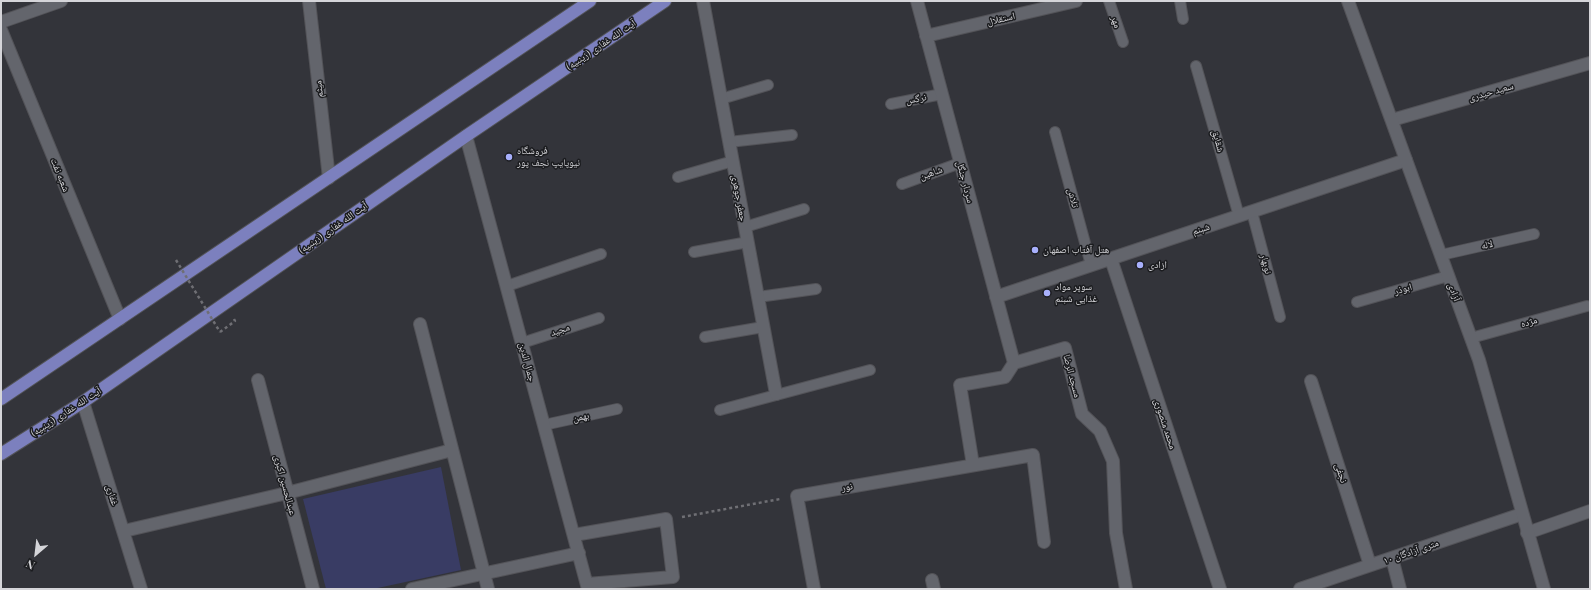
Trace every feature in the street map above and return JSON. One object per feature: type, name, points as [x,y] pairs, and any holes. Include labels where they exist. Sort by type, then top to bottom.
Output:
[{"type":"main road","points":[[1,399],[590,1]]},
{"type":"main road","name":"آیت الله غفاری (زینبیه)","points":[[1,454],[83,402],[466,136],[665,1]]},
{"type":"street","points":[[1,22],[60,1]]},
{"type":"street","name":"میثم","points":[[309,1],[329,178]]},
{"type":"street","name":"جعفر جوهری","points":[[703,1],[776,394]]},
{"type":"street","name":"سردار جنگل","points":[[917,1],[1014,363]]},
{"type":"street","name":"استقلال","points":[[926,36],[1076,1]]},
{"type":"street","name":"آزادی","points":[[1348,1],[1479,360],[1544,589]]},
{"type":"street","name":"شعبه نفت","points":[[1,30],[120,319]]},
{"type":"street","name":"سعید حیدری","points":[[1392,120],[1590,63]]},
{"type":"street","name":"جمال الدین","points":[[466,136],[588,586]]},
{"type":"street","name":"شبنم","points":[[996,296],[1406,160]]},
{"type":"street","name":"محمد منصوری","points":[[1111,259],[1220,589]]},
{"type":"street","points":[[420,324],[488,589]]},
{"type":"street","name":"مسجد الرضا","points":[[1014,363],[1065,348],[1082,414],[1100,431],[1113,461],[1116,533],[1126,589]]},
{"type":"street","points":[[973,465],[960,386],[1005,377],[1014,363]]},
{"type":"street","name":"عبدالحسین اکبری","points":[[258,380],[313,589]]},
{"type":"street","name":"نجفی","points":[[1311,381],[1370,565]]},
{"type":"street","name":"غفاری","points":[[83,402],[141,589]]},
{"type":"street","points":[[124,531],[287,493],[452,450]]},
{"type":"street","name":"نور","points":[[797,496],[1033,455],[1044,542]]},
{"type":"street","points":[[797,496],[814,589]]},
{"type":"street","points":[[1527,533],[1590,511]]},
{"type":"street","name":"۱۰ متری آزادگان","points":[[1300,589],[1522,514]]},
{"type":"street","points":[[574,535],[666,519],[673,577],[588,586]]},
{"type":"street","points":[[412,589],[578,553]]},
{"type":"street","points":[[1392,558],[1400,589]]},
{"type":"lane","name":"مهر","points":[[1109,1],[1123,42]]},
{"type":"lane","points":[[1180,1],[1183,19]]},
{"type":"lane","name":"شقایق","points":[[1196,66],[1239,216]]},
{"type":"lane","points":[[721,99],[768,85]]},
{"type":"lane","name":"نرگس","points":[[891,104],[942,94]]},
{"type":"lane","name":"تلاش","points":[[1055,132],[1091,265]]},
{"type":"lane","points":[[729,142],[792,135]]},
{"type":"lane","points":[[678,177],[733,161]]},
{"type":"lane","name":"شاهین","points":[[902,184],[960,163]]},
{"type":"lane","points":[[745,227],[804,209]]},
{"type":"lane","name":"نوبهار","points":[[1252,212],[1280,317]]},
{"type":"lane","name":"لاله","points":[[1441,256],[1534,234]]},
{"type":"lane","points":[[694,252],[748,242]]},
{"type":"lane","points":[[506,286],[601,254]]},
{"type":"lane","name":"ابوذر","points":[[1357,302],[1448,276]]},
{"type":"lane","points":[[758,297],[816,289]]},
{"type":"lane","name":"مژده","points":[[1471,338],[1587,306]]},
{"type":"lane","name":"مجید","points":[[522,343],[599,318]]},
{"type":"lane","points":[[705,337],[763,327]]},
{"type":"lane","points":[[720,410],[870,370]]},
{"type":"lane","name":"بهمن","points":[[544,425],[617,409]]},
{"type":"path","points":[[176,260],[220,332],[236,321]]},
{"type":"path","points":[[666,519],[797,496]]},
{"type":"shaded area","points":[[441,467],[461,570],[373,589],[326,589],[303,499]]},
{"type":"place","name":"فروشگاه نیوپایپ نجف پور","points":[[509,157]]},
{"type":"place","name":"هتل آفتاب اصفهان","points":[[1035,250]]},
{"type":"place","name":"ازادی","points":[[1140,265]]},
{"type":"place","name":"سوپر مواد غذایی شبنم","points":[[1047,293]]}]
